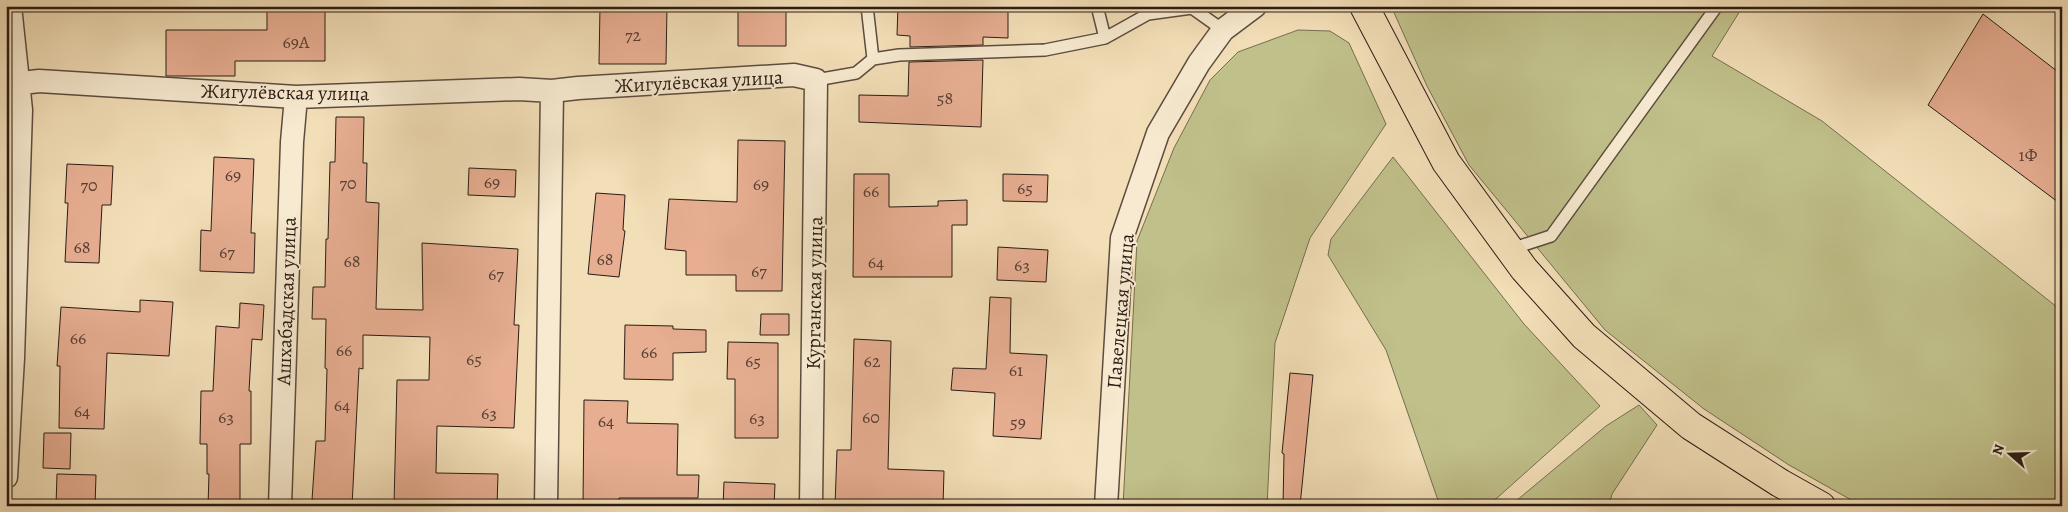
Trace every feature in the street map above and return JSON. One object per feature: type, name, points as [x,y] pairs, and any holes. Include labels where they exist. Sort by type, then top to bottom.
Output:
[{"type":"main road","points":[[1364,6],[1446,162],[1524,269],[1584,336],[1691,426],[1780,483],[1821,506]]},
{"type":"street","points":[[6,477],[21,110],[12,85],[10,6]]},
{"type":"street","name":"Павелецкая улица","points":[[1106,506],[1122,238],[1158,133],[1199,63],[1223,30],[1255,6]]},
{"type":"street","name":"Жигулёвская улица","points":[[12,85],[39,81],[296,96],[519,90],[552,91],[794,75],[816,80]]},
{"type":"street","name":"Курганская улица","points":[[811,506],[816,80]]},
{"type":"street","points":[[546,506],[552,91]]},
{"type":"street","name":"Ашхабадская улица","points":[[280,506],[292,142],[296,96]]},
{"type":"lane","points":[[868,6],[872,59]]},
{"type":"lane","points":[[1098,6],[1105,38]]},
{"type":"lane","points":[[1511,249],[1552,236],[1717,6]]},
{"type":"lane","points":[[816,80],[856,73],[872,59],[900,55],[1044,50],[1105,38],[1148,14],[1192,8],[1223,30]]},
{"type":"green space","points":[[1391,6],[1743,6],[1712,56],[1822,121],[2062,311],[2062,506],[1862,506],[1789,465],[1704,409],[1605,330],[1469,165],[1427,86]]},
{"type":"green space","points":[[1298,30],[1330,31],[1349,43],[1386,124],[1310,238],[1275,343],[1267,506],[1123,506],[1137,241],[1174,148],[1210,80],[1238,52]]},
{"type":"green space","points":[[1393,157],[1524,324],[1600,406],[1488,506],[1440,506],[1386,350],[1328,255],[1331,239]]},
{"type":"green space","points":[[1639,405],[1657,425],[1612,494],[1609,506],[1510,506],[1606,426]]},
{"type":"building","points":[[267,6],[325,6],[325,61],[235,61],[235,76],[166,76],[166,30],[267,30]]},
{"type":"building","points":[[600,6],[667,6],[666,64],[599,64]]},
{"type":"building","points":[[738,6],[786,6],[786,46],[738,46]]},
{"type":"building","points":[[898,6],[1008,6],[1008,38],[983,37],[983,45],[910,47],[910,36],[897,35]]},
{"type":"building","points":[[1983,14],[2062,75],[2062,205],[1928,105]]},
{"type":"building","points":[[983,60],[981,127],[859,122],[859,95],[908,96],[909,62]]},
{"type":"building","points":[[336,117],[364,117],[363,163],[367,163],[366,202],[379,203],[376,309],[423,310],[422,243],[518,249],[514,325],[519,325],[514,428],[437,426],[436,473],[498,474],[497,506],[394,506],[397,380],[429,380],[430,337],[363,335],[363,369],[359,368],[352,506],[321,506],[321,501],[312,500],[316,441],[325,441],[327,369],[325,368],[326,319],[312,319],[313,287],[325,287],[330,162],[335,162]]},
{"type":"building","points":[[738,140],[785,141],[782,291],[736,291],[736,275],[686,275],[686,251],[665,249],[669,199],[737,202]]},
{"type":"building","points":[[214,157],[254,159],[251,233],[255,233],[254,273],[200,271],[201,230],[211,231]]},
{"type":"building","points":[[67,164],[113,166],[111,205],[102,205],[99,263],[65,262],[68,203],[65,203]]},
{"type":"building","points":[[469,168],[516,170],[515,197],[468,195]]},
{"type":"building","points":[[854,174],[889,174],[889,207],[938,206],[938,201],[967,200],[967,225],[952,225],[952,277],[853,277]]},
{"type":"building","points":[[1003,174],[1048,175],[1047,202],[1003,201]]},
{"type":"building","points":[[596,193],[625,195],[623,230],[625,231],[619,277],[588,274]]},
{"type":"building","points":[[998,247],[1048,250],[1046,282],[997,280]]},
{"type":"building","points":[[990,297],[1011,298],[1010,353],[1047,355],[1041,439],[993,436],[995,393],[951,390],[953,368],[986,369]]},
{"type":"building","points":[[140,300],[173,302],[169,356],[107,353],[104,429],[59,428],[60,366],[57,366],[61,307],[140,312]]},
{"type":"building","points":[[240,303],[264,305],[262,340],[252,339],[249,391],[251,391],[251,444],[240,444],[240,506],[208,506],[209,474],[207,474],[207,444],[200,444],[201,391],[213,391],[216,326],[239,328]]},
{"type":"building","points":[[761,314],[789,314],[789,335],[760,335]]},
{"type":"building","points":[[625,325],[673,326],[673,329],[706,330],[706,352],[673,353],[673,380],[624,379]]},
{"type":"building","points":[[854,339],[891,341],[888,469],[944,471],[943,506],[835,506],[837,450],[851,450]]},
{"type":"building","points":[[728,342],[778,343],[778,438],[735,438],[735,379],[727,379]]},
{"type":"building","points":[[1290,373],[1313,375],[1300,506],[1283,506],[1284,454],[1282,453]]},
{"type":"building","points":[[584,400],[628,401],[627,423],[678,424],[677,475],[699,475],[698,498],[619,498],[618,506],[583,506]]},
{"type":"building","points":[[44,433],[71,433],[70,469],[43,468]]},
{"type":"building","points":[[57,474],[96,475],[95,506],[56,506]]},
{"type":"building","points":[[724,482],[775,484],[774,506],[723,506]]}]
